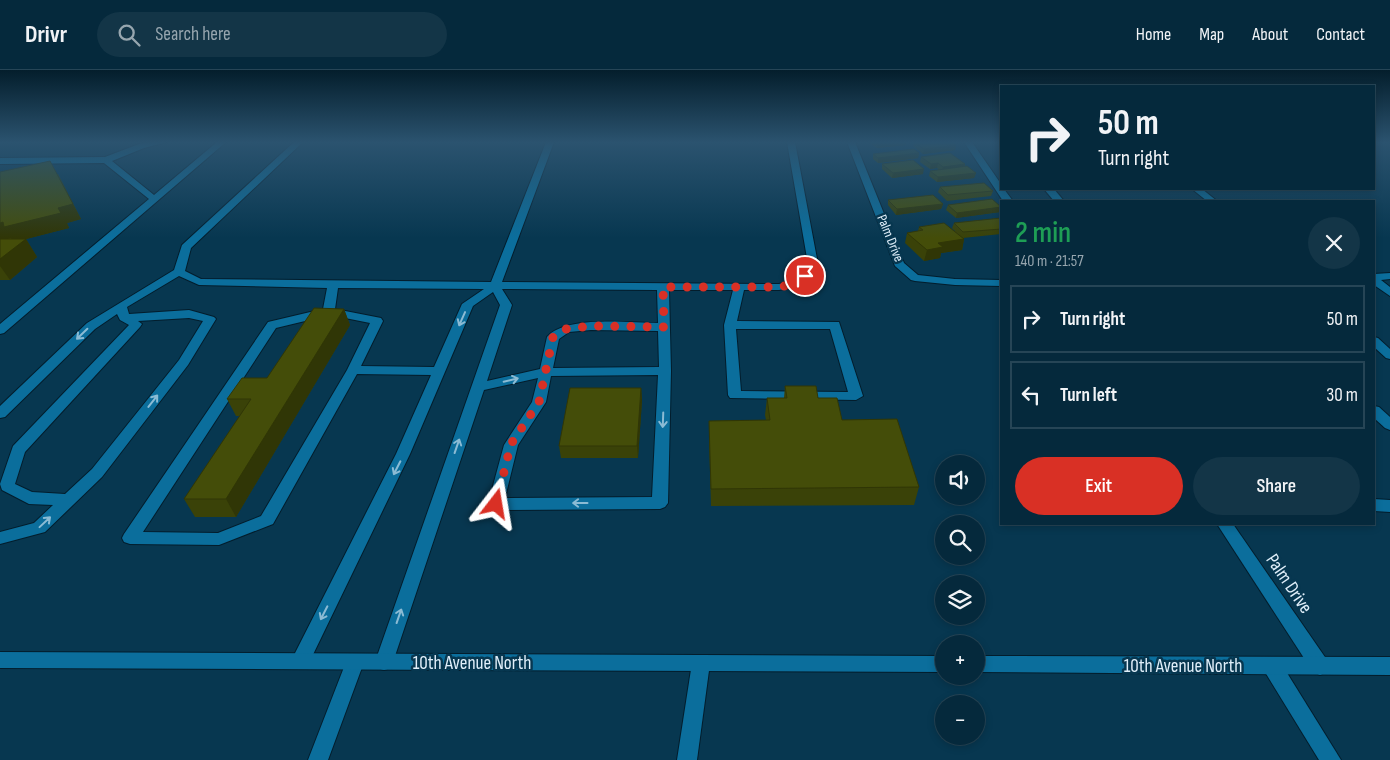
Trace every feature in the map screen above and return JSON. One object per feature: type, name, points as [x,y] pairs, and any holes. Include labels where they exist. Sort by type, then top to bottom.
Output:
[{"type":"street","points":[[122,174],[154,199]]},
{"type":"street","points":[[0,330],[184,174]]},
{"type":"street","points":[[0,414],[91,326],[122,312],[178,272],[186,248],[265,174]]},
{"type":"street","points":[[300,662],[403,454],[468,304],[495,286],[538,174]]},
{"type":"street","points":[[178,272],[199,282],[779,287],[796,284],[813,264],[797,174]]},
{"type":"street","name":"Palm Drive","points":[[864,174],[891,240],[898,264],[915,278],[955,282],[1000,283]]},
{"type":"street","points":[[990,174],[1000,189]]},
{"type":"street","points":[[1050,190],[1058,200]]},
{"type":"street","points":[[1198,190],[1211,200]]},
{"type":"street","points":[[1375,278],[1390,276]]},
{"type":"street","points":[[1375,279],[1390,293]]},
{"type":"street","points":[[330,311],[333,284]]},
{"type":"street","points":[[384,662],[506,305],[495,286]]},
{"type":"street","points":[[663,287],[664,327],[665,371],[660,503],[496,504],[511,444],[539,402],[553,337],[566,329],[592,326],[664,327]]},
{"type":"street","points":[[730,325],[835,325],[856,396],[735,395],[730,325],[739,287]]},
{"type":"street","points":[[330,311],[377,321],[353,370],[268,520],[219,539],[130,538],[272,326],[330,311]]},
{"type":"street","points":[[0,538],[39,528],[96,473],[184,362],[210,319],[189,314],[122,312]]},
{"type":"street","points":[[68,500],[29,498],[7,486],[18,450],[136,324],[122,312]]},
{"type":"street","points":[[1375,342],[1390,355]]},
{"type":"street","points":[[353,370],[439,371]]},
{"type":"street","points":[[477,387],[545,372],[665,371]]},
{"type":"street","points":[[1375,411],[1390,425]]},
{"type":"street","points":[[1375,505],[1390,506]]},
{"type":"street","name":"Palm Drive","points":[[1226,525],[1320,666]]},
{"type":"street","name":"10th Avenue North","points":[[0,660],[935,664]]},
{"type":"street","points":[[318,760],[355,662]]},
{"type":"street","points":[[687,760],[700,663]]},
{"type":"street","name":"10th Avenue North","points":[[985,664],[1390,666]]},
{"type":"street","points":[[1272,666],[1331,760]]},
{"type":"building","points":[[0,174],[57,174],[73,204],[58,208],[61,213],[4,227],[3,222],[0,223]]},
{"type":"building","points":[[934,174],[965,174],[938,177]]},
{"type":"building","points":[[984,183],[993,191],[948,195],[940,187]]},
{"type":"building","points":[[933,195],[943,204],[897,209],[888,200]]},
{"type":"building","points":[[992,199],[1000,207],[957,213],[948,205]]},
{"type":"building","points":[[1000,218],[1000,229],[963,232],[954,223]]},
{"type":"building","points":[[944,223],[964,239],[938,243],[943,247],[927,250],[907,233],[923,230],[919,227]]},
{"type":"building","points":[[0,239],[26,239],[0,259]]},
{"type":"building","points":[[314,308],[344,309],[226,499],[184,499],[251,399],[227,399],[242,378],[267,378]]},
{"type":"building","points":[[785,386],[816,386],[818,398],[837,398],[842,420],[897,419],[919,487],[711,489],[709,421],[770,420],[767,398],[787,398]]},
{"type":"building","points":[[570,388],[641,388],[637,446],[559,446]]},
{"type":"route","points":[[496,504],[511,444],[539,402],[553,337],[566,329],[592,326],[664,327],[663,287],[779,287],[796,284],[805,276]]}]
